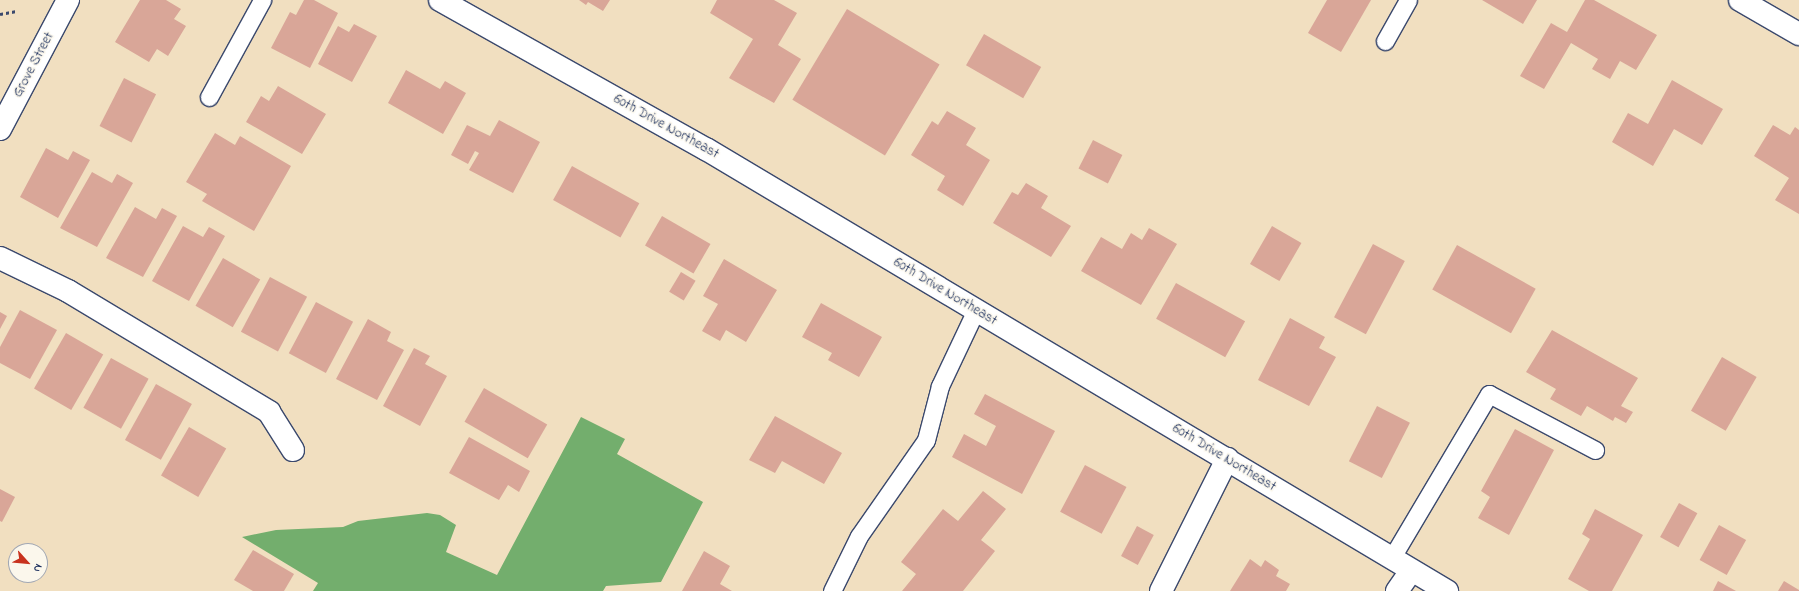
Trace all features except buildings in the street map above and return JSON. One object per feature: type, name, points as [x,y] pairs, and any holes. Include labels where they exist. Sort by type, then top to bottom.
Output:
[{"type":"street","name":"Grove Street","points":[[0,129],[68,0]]},
{"type":"street","name":"60th Drive Northeast","points":[[440,0],[706,149],[1411,571],[1447,591]]},
{"type":"street","points":[[1740,0],[1799,34]]},
{"type":"street","points":[[0,258],[68,292],[270,412],[293,450]]},
{"type":"street","points":[[1161,591],[1227,460]]},
{"type":"street","points":[[1397,591],[1411,571]]},
{"type":"lane","points":[[209,96],[262,0]]},
{"type":"lane","points":[[1384,41],[1408,0]]},
{"type":"lane","points":[[832,591],[859,536],[926,440],[940,386],[976,310]]},
{"type":"lane","points":[[1391,559],[1489,394],[1595,450]]},
{"type":"path","points":[[0,14],[17,12]]},
{"type":"green space","points":[[581,417],[625,439],[617,454],[703,502],[661,582],[606,586],[603,591],[313,591],[318,583],[242,537],[276,530],[343,527],[358,521],[427,513],[440,515],[456,525],[446,552],[497,575]]}]
